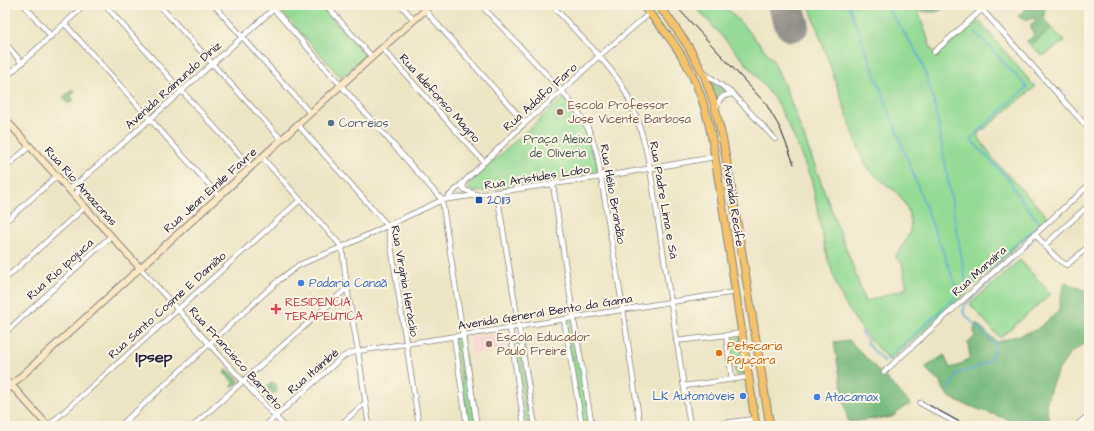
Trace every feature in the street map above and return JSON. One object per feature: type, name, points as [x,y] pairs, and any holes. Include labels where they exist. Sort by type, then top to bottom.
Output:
[{"type":"main road","name":"Rua Jean Emile Favre","points":[[5,391],[382,48],[392,37],[430,5]]},
{"type":"main road","name":"Avenida Recife","points":[[642,5],[659,23],[680,52],[693,76],[704,105],[712,137],[756,422]]},
{"type":"main road","name":"Avenida Recife","points":[[657,5],[668,17],[688,46],[707,82],[716,110],[732,191],[770,426]]},
{"type":"main road","name":"Rua Rio Amazonas","points":[[5,119],[140,268]]},
{"type":"main road","points":[[12,386],[32,406],[48,426]]},
{"type":"street","points":[[24,5],[51,36]]},
{"type":"street","points":[[5,78],[85,5]]},
{"type":"street","points":[[105,5],[251,167]]},
{"type":"street","points":[[159,5],[281,139]]},
{"type":"street","points":[[214,5],[310,113]]},
{"type":"street","points":[[270,5],[444,200],[477,426]]},
{"type":"street","name":"Avenida Raimundo Diniz","points":[[69,189],[82,180],[278,5]]},
{"type":"street","points":[[326,5],[372,57]]},
{"type":"street","points":[[401,5],[414,20]]},
{"type":"street","name":"Rua Hélio Brandão","points":[[481,5],[562,92],[579,113],[589,130],[597,153],[602,177],[640,426]]},
{"type":"street","name":"Rua Padre Lima e Sá","points":[[552,5],[613,73],[624,89],[643,136],[650,168],[690,426]]},
{"type":"street","points":[[978,5],[1089,129]]},
{"type":"street","points":[[934,52],[987,5]]},
{"type":"street","points":[[425,10],[525,123]]},
{"type":"street","name":"Rua Adolfo Faro","points":[[444,200],[525,123],[562,92],[599,56],[650,14]]},
{"type":"street","points":[[65,24],[219,196]]},
{"type":"street","points":[[5,43],[22,63]]},
{"type":"street","name":"Rua Ildefonso Magno","points":[[382,48],[484,162]]},
{"type":"street","points":[[701,70],[733,94],[775,139]]},
{"type":"street","points":[[716,110],[720,98],[724,95],[733,94]]},
{"type":"street","name":"Rua Virgínia Heráclio","points":[[298,124],[388,226],[419,426]]},
{"type":"street","points":[[5,168],[30,146]]},
{"type":"street","points":[[262,157],[342,247],[369,426]]},
{"type":"street","name":"Rua Aristides Lobo","points":[[444,200],[553,185],[715,157]]},
{"type":"street","points":[[5,222],[57,176]]},
{"type":"street","points":[[76,198],[82,180]]},
{"type":"street","name":"Rua Aristides Lobo","points":[[465,181],[463,183],[465,190],[479,195]]},
{"type":"street","points":[[553,185],[573,318],[592,426]]},
{"type":"street","name":"Rua Manaíra","points":[[884,372],[1089,185]]},
{"type":"street","points":[[497,193],[535,426]]},
{"type":"street","name":"Rua Santo Cosme E Damião","points":[[48,426],[300,200]]},
{"type":"street","points":[[120,426],[288,272],[299,265],[444,200]]},
{"type":"street","points":[[1045,245],[1089,205]]},
{"type":"street","points":[[5,278],[85,207]]},
{"type":"street","points":[[1035,234],[1056,258],[1066,264],[1089,246]]},
{"type":"street","name":"Rua Rio Ipojuca","points":[[5,333],[111,236]]},
{"type":"street","name":"Rua Francisco Barreto","points":[[140,268],[284,426]]},
{"type":"street","points":[[193,426],[347,288]]},
{"type":"street","name":"Avenida General Bento da Gama","points":[[358,351],[736,292]]},
{"type":"street","points":[[564,320],[582,426]]},
{"type":"street","points":[[510,328],[524,426]]},
{"type":"street","points":[[676,341],[743,333]]},
{"type":"street","points":[[726,335],[732,379]]},
{"type":"street","points":[[454,337],[467,426]]},
{"type":"street","name":"Rua Itaimbé","points":[[265,426],[341,358],[358,351]]},
{"type":"street","points":[[684,386],[749,377]]},
{"type":"street","points":[[5,379],[12,386]]},
{"type":"street","points":[[339,426],[365,403]]},
{"type":"street","points":[[920,403],[962,426]]},
{"type":"street","points":[[1076,426],[1089,415]]},
{"type":"street","points":[[700,426],[756,422]]},
{"type":"shaded area","name":"RESIDENCIA TERAPEUTICA","points":[[274,301],[283,312],[278,317],[269,306]]},
{"type":"shaded area","name":"Escola Educador Paulo Freire","points":[[508,334],[510,349],[471,355],[469,338]]},
{"type":"green space","points":[[285,5],[320,5],[366,56],[341,77],[280,10]]},
{"type":"green space","points":[[694,5],[724,5],[772,59],[784,84],[865,302],[907,288],[902,263],[896,258],[896,255],[909,234],[910,216],[906,205],[899,195],[872,172],[863,159],[809,5],[916,5],[931,48],[937,55],[979,21],[1035,87],[977,135],[995,161],[1048,217],[977,283],[969,288],[972,288],[890,361],[870,340],[844,302],[826,253],[812,182],[793,135],[778,104],[751,69]]},
{"type":"green space","points":[[916,5],[948,5],[941,10],[932,12],[920,11]]},
{"type":"green space","points":[[1030,5],[1047,5],[1044,12],[1044,19],[1051,28],[1033,44],[1029,40],[1034,35],[1031,29],[1031,24],[1036,20],[1033,18],[1025,21],[1018,16]]},
{"type":"green space","points":[[1051,28],[1065,41],[1043,56],[1026,41],[1029,40],[1033,44]]},
{"type":"green space","points":[[705,75],[730,93],[717,104]]},
{"type":"green space","points":[[73,89],[75,92],[71,96],[74,100],[68,104],[63,97]]},
{"type":"green space","name":"Praça Aleixo de Oliveria","points":[[562,99],[568,100],[588,130],[598,170],[594,173],[472,192],[468,186],[469,183]]},
{"type":"green space","points":[[1020,260],[1051,294],[1000,338],[970,304]]},
{"type":"green space","points":[[1065,282],[1089,292],[1089,341],[1071,352],[1058,371],[1051,387],[1046,405],[1050,426],[1027,426],[958,402],[948,396],[938,380],[927,370],[926,367],[944,355],[950,368],[960,365],[970,357],[968,343],[975,336],[974,330],[976,323],[997,342],[1036,330],[1058,312]]},
{"type":"green space","points":[[572,320],[592,426],[583,426],[565,322]]},
{"type":"green space","points":[[514,334],[518,334],[533,426],[527,426]]},
{"type":"green space","points":[[462,337],[476,426],[469,426],[454,338]]},
{"type":"green space","points":[[741,337],[747,374],[736,375],[730,338]]},
{"type":"green space","points":[[849,340],[911,404],[904,407],[892,417],[848,422],[834,342]]},
{"type":"green space","points":[[227,369],[240,381],[233,387],[233,382],[224,373]]},
{"type":"green space","points":[[271,383],[276,384],[277,392],[273,394],[267,387]]},
{"type":"waterway","points":[[845,5],[849,6],[959,294]]},
{"type":"waterway","points":[[886,5],[921,60],[934,101],[967,288]]},
{"type":"waterway","points":[[861,332],[867,340],[867,343],[884,362],[1038,225],[1038,221],[1015,191],[1011,182],[972,141],[972,137],[1027,87],[975,32]]},
{"type":"waterway","points":[[947,391],[951,383],[953,383],[956,379],[956,374],[974,369],[987,362],[995,351],[995,344],[963,312],[965,305],[1034,239]]},
{"type":"runway","points":[[785,5],[792,24]]},
{"type":"tram line","points":[[675,5],[766,104],[780,128],[794,164]]},
{"type":"tram line","points":[[923,402],[968,426]]},
{"type":"place","name":"Escola Professor Jose Vicente Barbosa","points":[[560,112]]},
{"type":"place","name":"Correios","points":[[331,123]]},
{"type":"place","name":"20113","points":[[479,200]]},
{"type":"place","name":"Padaria Canaã","points":[[301,283]]},
{"type":"place","name":"RESIDENCIA TERAPEUTICA","points":[[276,309]]},
{"type":"place","name":"Escola Educador Paulo Freire","points":[[489,344]]},
{"type":"place","name":"Petiscaria Pajuçara","points":[[719,353]]},
{"type":"place","name":"LK Automóveis","points":[[743,396]]},
{"type":"place","name":"Atacamax","points":[[817,397]]},
{"type":"district","name":"Ipsep","points":[[154,356]]}]
